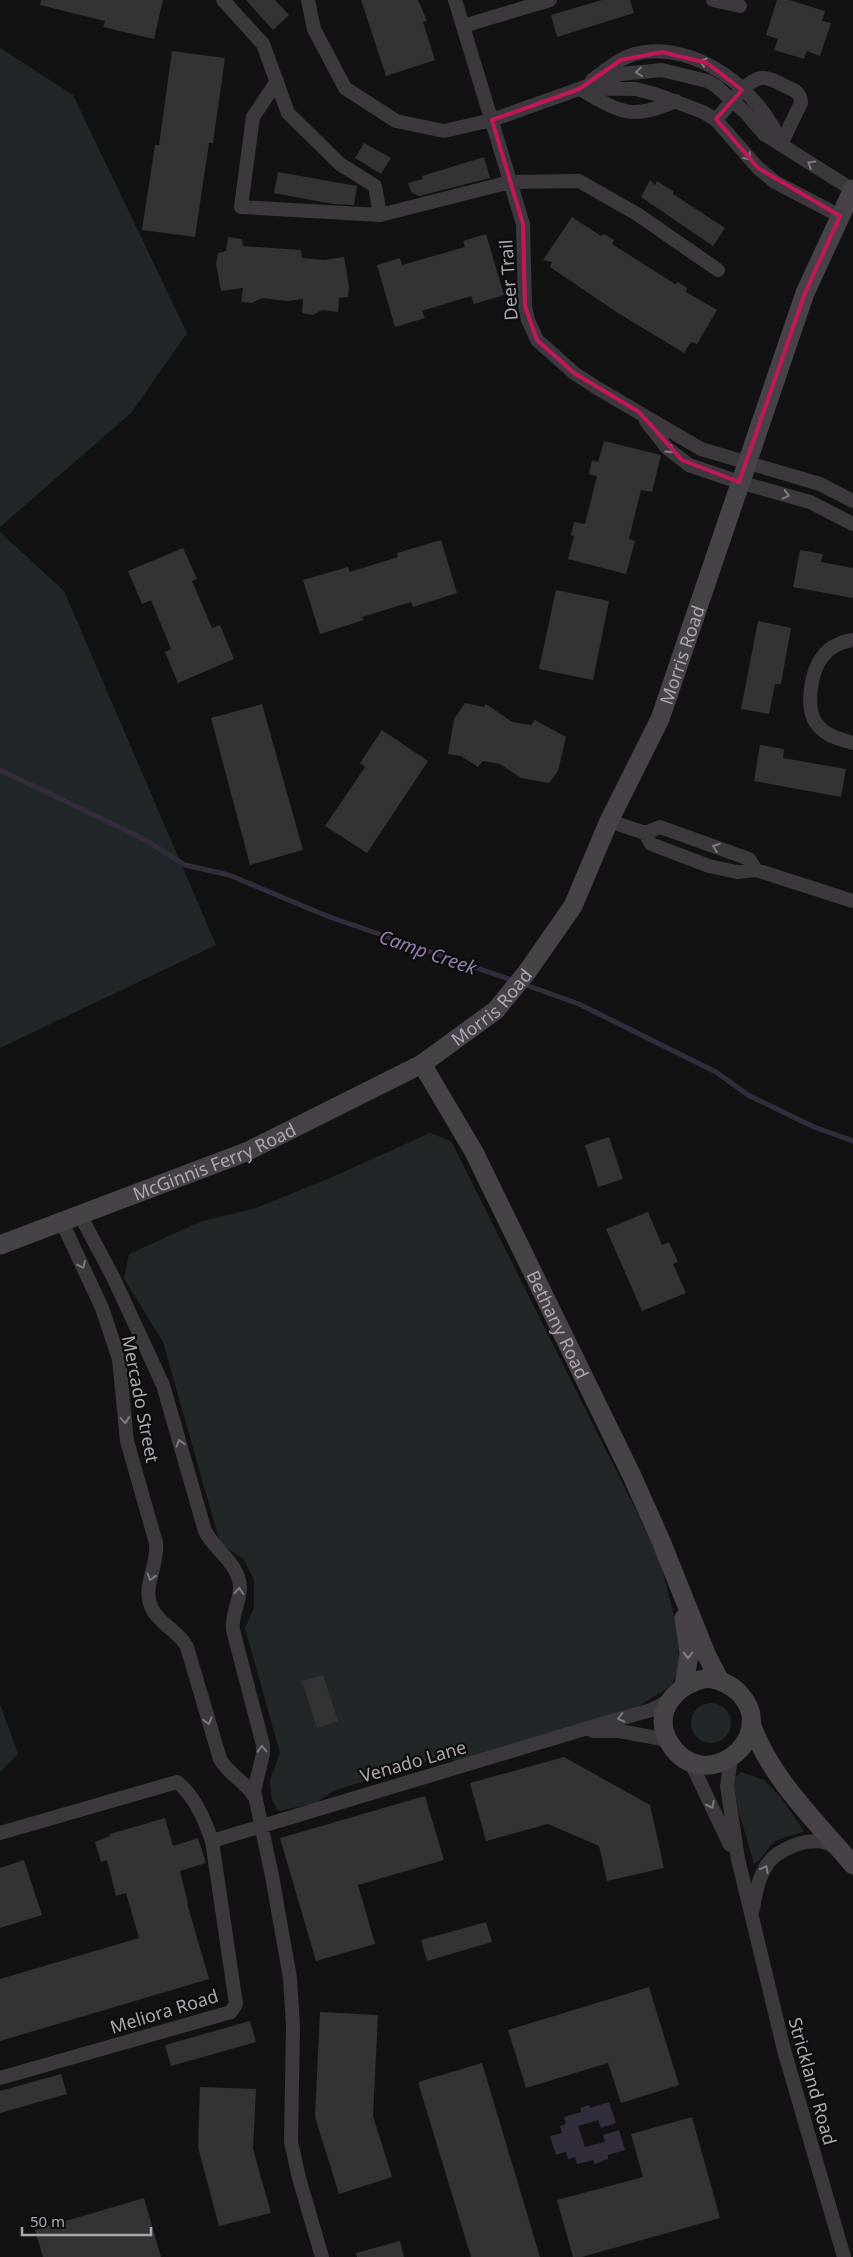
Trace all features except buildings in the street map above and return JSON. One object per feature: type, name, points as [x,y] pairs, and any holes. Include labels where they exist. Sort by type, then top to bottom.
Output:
[{"type":"street","points":[[223,0],[263,44],[288,113],[340,164],[375,186],[380,216]]},
{"type":"street","points":[[308,0],[314,29],[345,88],[396,121],[444,131],[492,120],[621,74],[662,70],[707,81],[738,95],[764,134],[853,190]]},
{"type":"street","name":"Deer Trail","points":[[456,0],[523,224],[525,306],[532,331],[537,340],[574,373],[701,449],[820,484],[853,501]]},
{"type":"street","points":[[463,26],[550,0]]},
{"type":"street","points":[[713,0],[740,6]]},
{"type":"street","points":[[716,120],[755,79],[768,79],[798,92],[801,103],[781,144]]},
{"type":"street","points":[[277,81],[253,117],[241,207],[380,216],[510,182],[579,180],[637,214],[718,270]]},
{"type":"street","points":[[579,88],[608,105],[635,114],[652,111],[676,101]]},
{"type":"street","points":[[579,88],[636,89],[676,101],[716,120],[758,168],[775,182],[840,216]]},
{"type":"street","name":"Morris Road","points":[[422,1064],[496,1010],[527,972],[573,906],[609,822],[660,719],[739,482],[805,293],[853,190]]},
{"type":"street","points":[[639,412],[667,448],[682,460],[702,470],[810,502],[853,524]]},
{"type":"street","points":[[853,640],[835,646],[821,658],[809,703],[813,718],[824,732],[853,742]]},
{"type":"street","points":[[609,822],[645,833],[660,827],[749,859],[756,870]]},
{"type":"street","points":[[645,833],[651,844],[709,866],[737,872],[756,870],[853,901]]},
{"type":"street","points":[[688,858],[695,840]]},
{"type":"street","name":"McGinnis Ferry Road","points":[[0,1244],[246,1152],[422,1064]]},
{"type":"street","name":"Bethany Road","points":[[422,1064],[474,1152],[635,1483],[661,1541],[707,1656],[719,1679]]},
{"type":"street","name":"Mercado Street","points":[[79,1213],[113,1277],[156,1366],[205,1531],[211,1542],[229,1562],[239,1581],[240,1589],[232,1630],[263,1744],[263,1754],[254,1796]]},
{"type":"street","name":"Mercado Street","points":[[61,1220],[102,1308],[119,1359],[127,1441],[156,1543],[156,1559],[148,1586],[150,1604],[158,1618],[176,1632],[187,1647],[222,1764],[248,1786],[254,1796],[262,1825],[292,2000],[291,2130],[293,2154],[322,2257]]},
{"type":"street","name":"Bethany Road","points":[[681,1590],[689,1654],[684,1686]]},
{"type":"street","points":[[719,1679],[736,1689],[750,1710],[751,1723],[749,1735],[735,1755],[713,1765],[701,1765],[681,1756],[668,1740],[665,1718],[667,1702],[684,1686],[698,1680],[719,1679]]},
{"type":"street","name":"Venado Lane","points":[[262,1825],[651,1710],[667,1702]]},
{"type":"street","points":[[751,1723],[757,1740],[774,1772]]},
{"type":"street","name":"Venado Lane","points":[[575,1733],[619,1732],[668,1740]]},
{"type":"street","points":[[735,1755],[761,1762],[774,1772],[848,1859]]},
{"type":"street","name":"Strickland Road","points":[[735,1755],[727,1786],[738,1859],[784,2050],[844,2256]]},
{"type":"street","name":"Strickland Road","points":[[690,1761],[738,1859]]},
{"type":"street","name":"Meliora Road","points":[[0,1833],[177,1782],[186,1789],[206,1824],[212,1841],[236,2004],[231,2012],[0,2078]]},
{"type":"street","points":[[212,1841],[262,1825]]},
{"type":"street","name":"Strickland Road","points":[[752,1915],[756,1892],[765,1867],[770,1860],[782,1851],[812,1842],[827,1843],[848,1859]]},
{"type":"highlighted area","points":[[662,52],[707,63],[742,90],[716,119],[758,168],[840,216],[805,293],[739,482],[682,460],[639,412],[574,373],[537,340],[525,306],[523,224],[492,120],[579,89],[621,60]]},
{"type":"shaded area","points":[[0,48],[73,95],[187,333],[131,413],[0,527]]},
{"type":"shaded area","points":[[0,532],[64,591],[216,945],[0,1048]]},
{"type":"shaded area","points":[[430,1133],[451,1141],[660,1561],[675,1619],[680,1665],[672,1685],[639,1706],[455,1761],[444,1756],[333,1791],[316,1803],[278,1811],[272,1800],[270,1780],[280,1753],[245,1628],[254,1608],[254,1580],[243,1559],[220,1543],[163,1342],[124,1279],[129,1254],[202,1221],[256,1208],[330,1178]]},
{"type":"shaded area","points":[[707,1703],[715,1703],[722,1706],[728,1712],[731,1723],[728,1734],[722,1740],[715,1743],[707,1743],[700,1740],[694,1734],[691,1727],[691,1719],[694,1712],[700,1706]]},
{"type":"shaded area","points":[[0,1704],[18,1754],[0,1772]]},
{"type":"shaded area","points":[[741,1772],[764,1780],[782,1799],[804,1831],[773,1843],[754,1864],[738,1809],[734,1786],[735,1778]]},
{"type":"shaded area","points":[[609,2102],[616,2123],[601,2128],[598,2120],[578,2126],[585,2147],[605,2142],[603,2135],[619,2130],[625,2150],[608,2155],[608,2159],[595,2164],[593,2160],[577,2164],[575,2157],[568,2159],[566,2152],[556,2155],[550,2136],[562,2133],[560,2126],[566,2124],[564,2117],[581,2112],[580,2108],[589,2105],[590,2108]]},
{"type":"waterway","name":"Camp Creek","points":[[0,770],[142,838],[185,865],[229,875],[327,916],[515,981]]},
{"type":"waterway","name":"Camp Creek","points":[[523,984],[579,1004],[716,1072],[748,1095],[814,1127],[853,1141]]}]
